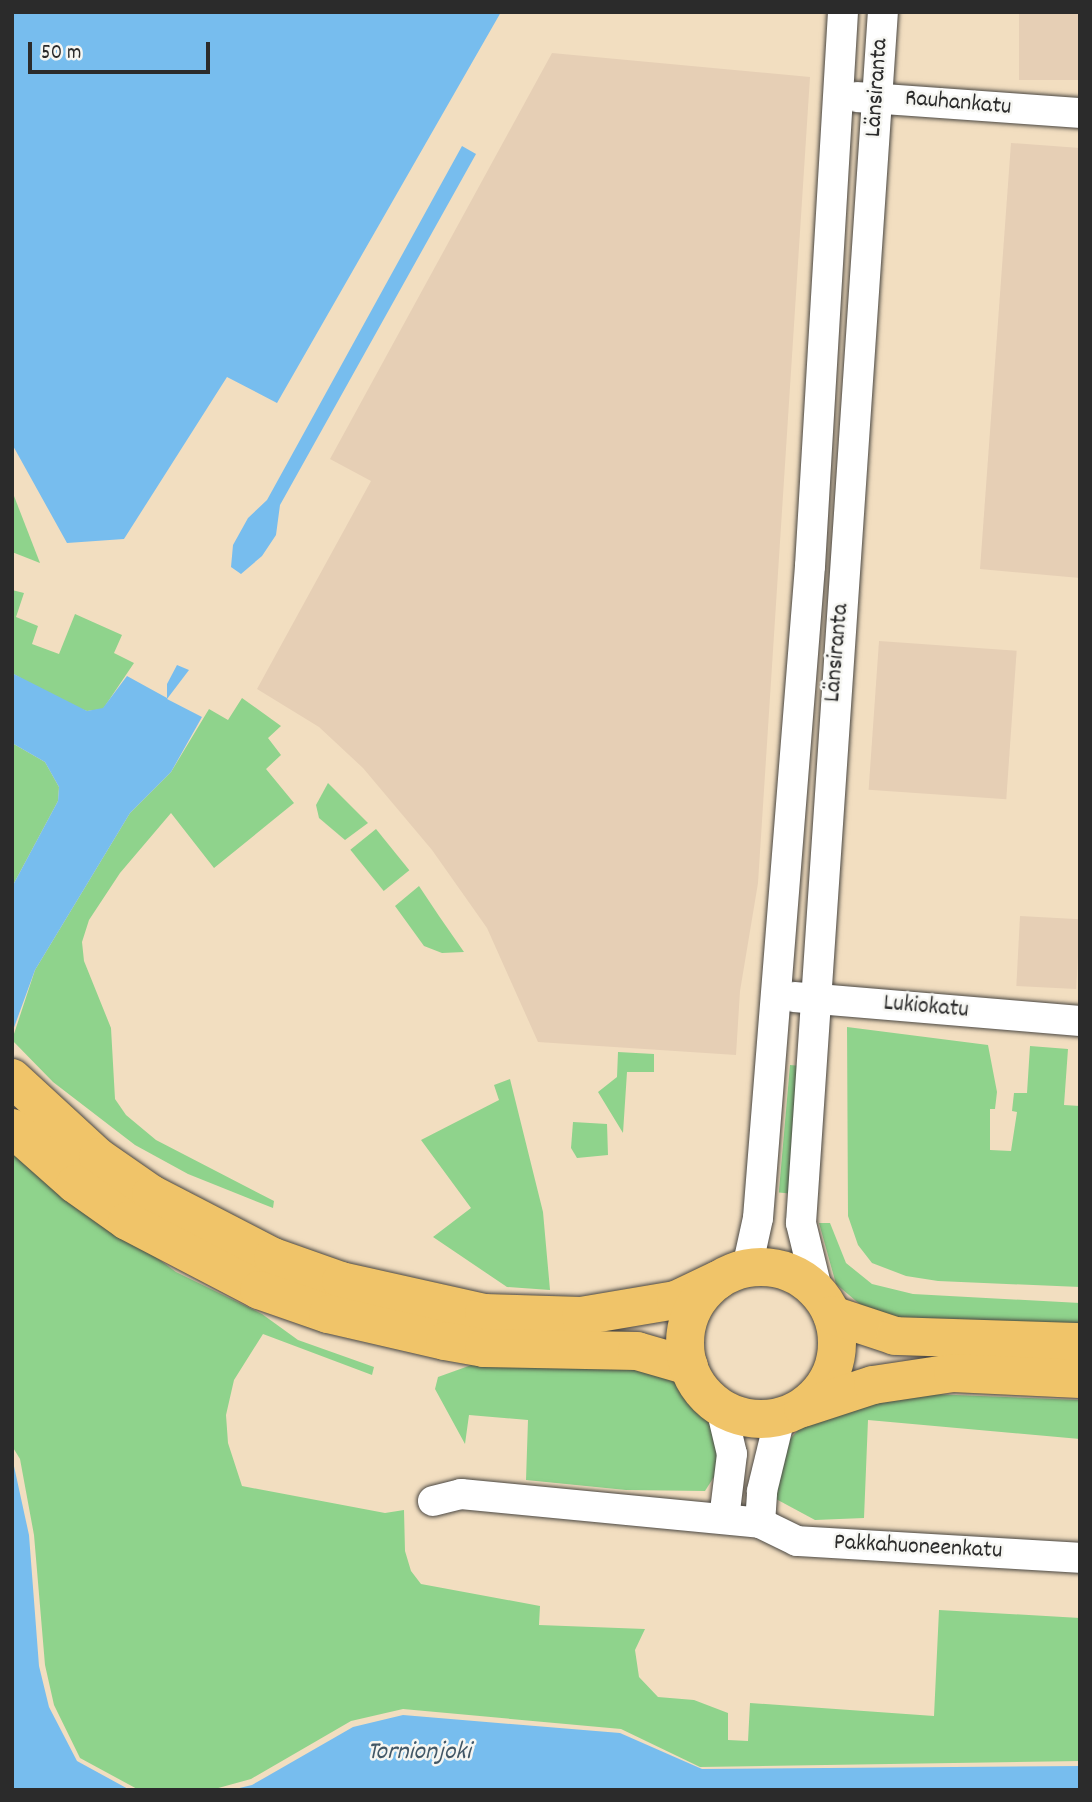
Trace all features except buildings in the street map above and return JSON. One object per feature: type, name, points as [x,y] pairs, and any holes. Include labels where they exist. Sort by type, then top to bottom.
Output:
[{"type":"highway","points":[[12,1077],[24,1123],[75,1184],[181,1253],[259,1290],[317,1310],[484,1348],[637,1351],[688,1366]]},
{"type":"highway","points":[[24,1123],[98,1157],[150,1194],[274,1257],[341,1281],[484,1313],[581,1316],[676,1300],[732,1274],[793,1274],[825,1304],[895,1336],[1080,1342]]},
{"type":"highway","points":[[732,1274],[701,1297],[689,1318],[685,1342],[688,1366],[696,1382],[721,1408],[744,1417],[790,1413],[873,1385],[953,1373],[1080,1379]]},
{"type":"highway","points":[[790,1413],[830,1375],[837,1345],[825,1304]]},
{"type":"street","name":"Länsiranta","points":[[732,1274],[758,1218],[773,995],[810,566],[843,12]]},
{"type":"street","name":"Länsiranta","points":[[825,1304],[801,1223],[814,998],[883,12]]},
{"type":"street","name":"Rauhankatu","points":[[836,96],[1080,113]]},
{"type":"street","name":"Lukiokatu","points":[[773,995],[1080,1021]]},
{"type":"street","points":[[721,1408],[732,1454],[724,1519]]},
{"type":"street","points":[[760,1523],[764,1479],[790,1413]]},
{"type":"street","name":"Pakkahuoneenkatu","points":[[433,1501],[461,1494],[760,1523],[797,1541],[1080,1558]]},
{"type":"shaded area","points":[[1019,12],[1080,12],[1080,80],[1019,80]]},
{"type":"shaded area","points":[[552,53],[810,77],[758,883],[740,991],[736,1055],[538,1042],[487,928],[432,850],[363,768],[319,727],[257,689],[371,481],[330,459]]},
{"type":"shaded area","points":[[1011,143],[1080,148],[1080,578],[980,569]]},
{"type":"shaded area","points":[[879,641],[1017,651],[1006,799],[869,790]]},
{"type":"shaded area","points":[[1020,916],[1080,919],[1076,989],[1016,986]]},
{"type":"green space","points":[[12,494],[14,496],[40,563],[12,552]]},
{"type":"green space","points":[[12,590],[24,593],[16,617],[38,626],[32,644],[59,654],[75,614],[122,635],[114,653],[134,663],[103,709],[87,711],[66,704],[12,673]]},
{"type":"green space","points":[[242,698],[281,726],[268,738],[281,755],[266,769],[294,803],[214,868],[171,813],[120,873],[89,920],[82,942],[84,961],[111,1028],[115,1099],[126,1115],[156,1140],[274,1201],[273,1208],[188,1174],[135,1145],[53,1082],[12,1040],[35,970],[130,813],[171,772],[209,709],[228,720]]},
{"type":"green space","points":[[12,743],[45,762],[59,787],[58,801],[12,887]]},
{"type":"green space","points":[[328,783],[368,823],[345,840],[319,818],[316,805]]},
{"type":"green space","points":[[376,829],[409,870],[384,891],[350,850]]},
{"type":"green space","points":[[419,886],[464,952],[442,953],[424,946],[395,906]]},
{"type":"green space","points":[[847,1027],[988,1045],[997,1092],[995,1109],[990,1109],[990,1150],[1011,1151],[1017,1112],[1012,1111],[1014,1093],[1027,1093],[1030,1046],[1068,1049],[1064,1105],[1080,1106],[1080,1287],[938,1281],[906,1276],[872,1263],[858,1245],[848,1216]]},
{"type":"green space","points":[[618,1052],[654,1054],[654,1072],[627,1072],[623,1133],[598,1092],[617,1077]]},
{"type":"green space","points":[[790,1065],[801,1066],[790,1193],[779,1193]]},
{"type":"green space","points":[[510,1079],[543,1212],[550,1290],[507,1287],[433,1237],[471,1208],[421,1140],[499,1100],[494,1085]]},
{"type":"green space","points":[[573,1122],[607,1124],[608,1155],[577,1158],[571,1148]]},
{"type":"green space","points":[[12,1151],[176,1272],[262,1314],[298,1340],[374,1367],[372,1375],[263,1334],[234,1380],[226,1415],[228,1443],[242,1486],[385,1513],[404,1510],[405,1551],[411,1571],[421,1584],[540,1606],[539,1625],[645,1629],[635,1650],[639,1677],[658,1697],[694,1700],[728,1713],[728,1740],[748,1741],[750,1703],[934,1716],[939,1610],[1080,1618],[1080,1761],[700,1767],[621,1729],[403,1709],[351,1721],[251,1779],[211,1790],[139,1790],[80,1758],[54,1705],[45,1665],[34,1535],[20,1459],[12,1446]]},
{"type":"green space","points":[[819,1223],[830,1223],[846,1263],[872,1284],[913,1294],[1080,1303],[1080,1327],[905,1319],[869,1312],[836,1284]]},
{"type":"green space","points":[[477,1363],[670,1371],[710,1420],[722,1464],[705,1491],[626,1490],[526,1480],[528,1420],[469,1415],[465,1444],[435,1389],[438,1377]]},
{"type":"green space","points":[[906,1393],[1080,1400],[1080,1439],[868,1420],[864,1518],[815,1520],[776,1499],[773,1477],[782,1448],[800,1428],[853,1405]]},
{"type":"water","points":[[12,12],[501,12],[277,403],[227,377],[124,539],[67,543],[12,444]]},
{"type":"water","points":[[462,146],[476,154],[280,505],[276,535],[262,556],[241,574],[231,567],[233,545],[248,518],[267,500]]},
{"type":"water","points":[[177,665],[189,670],[167,699],[202,717],[171,772],[130,813],[35,970],[12,1033],[12,887],[58,801],[59,787],[45,762],[12,743],[12,673],[87,711],[103,708],[127,676],[167,698],[167,684]]},
{"type":"water","points":[[12,1457],[29,1535],[39,1666],[49,1707],[77,1761],[130,1790],[12,1790]]},
{"type":"water","name":"Tornionjoki","points":[[403,1715],[620,1733],[702,1769],[1080,1766],[1080,1790],[231,1790],[252,1785],[353,1727]]}]
